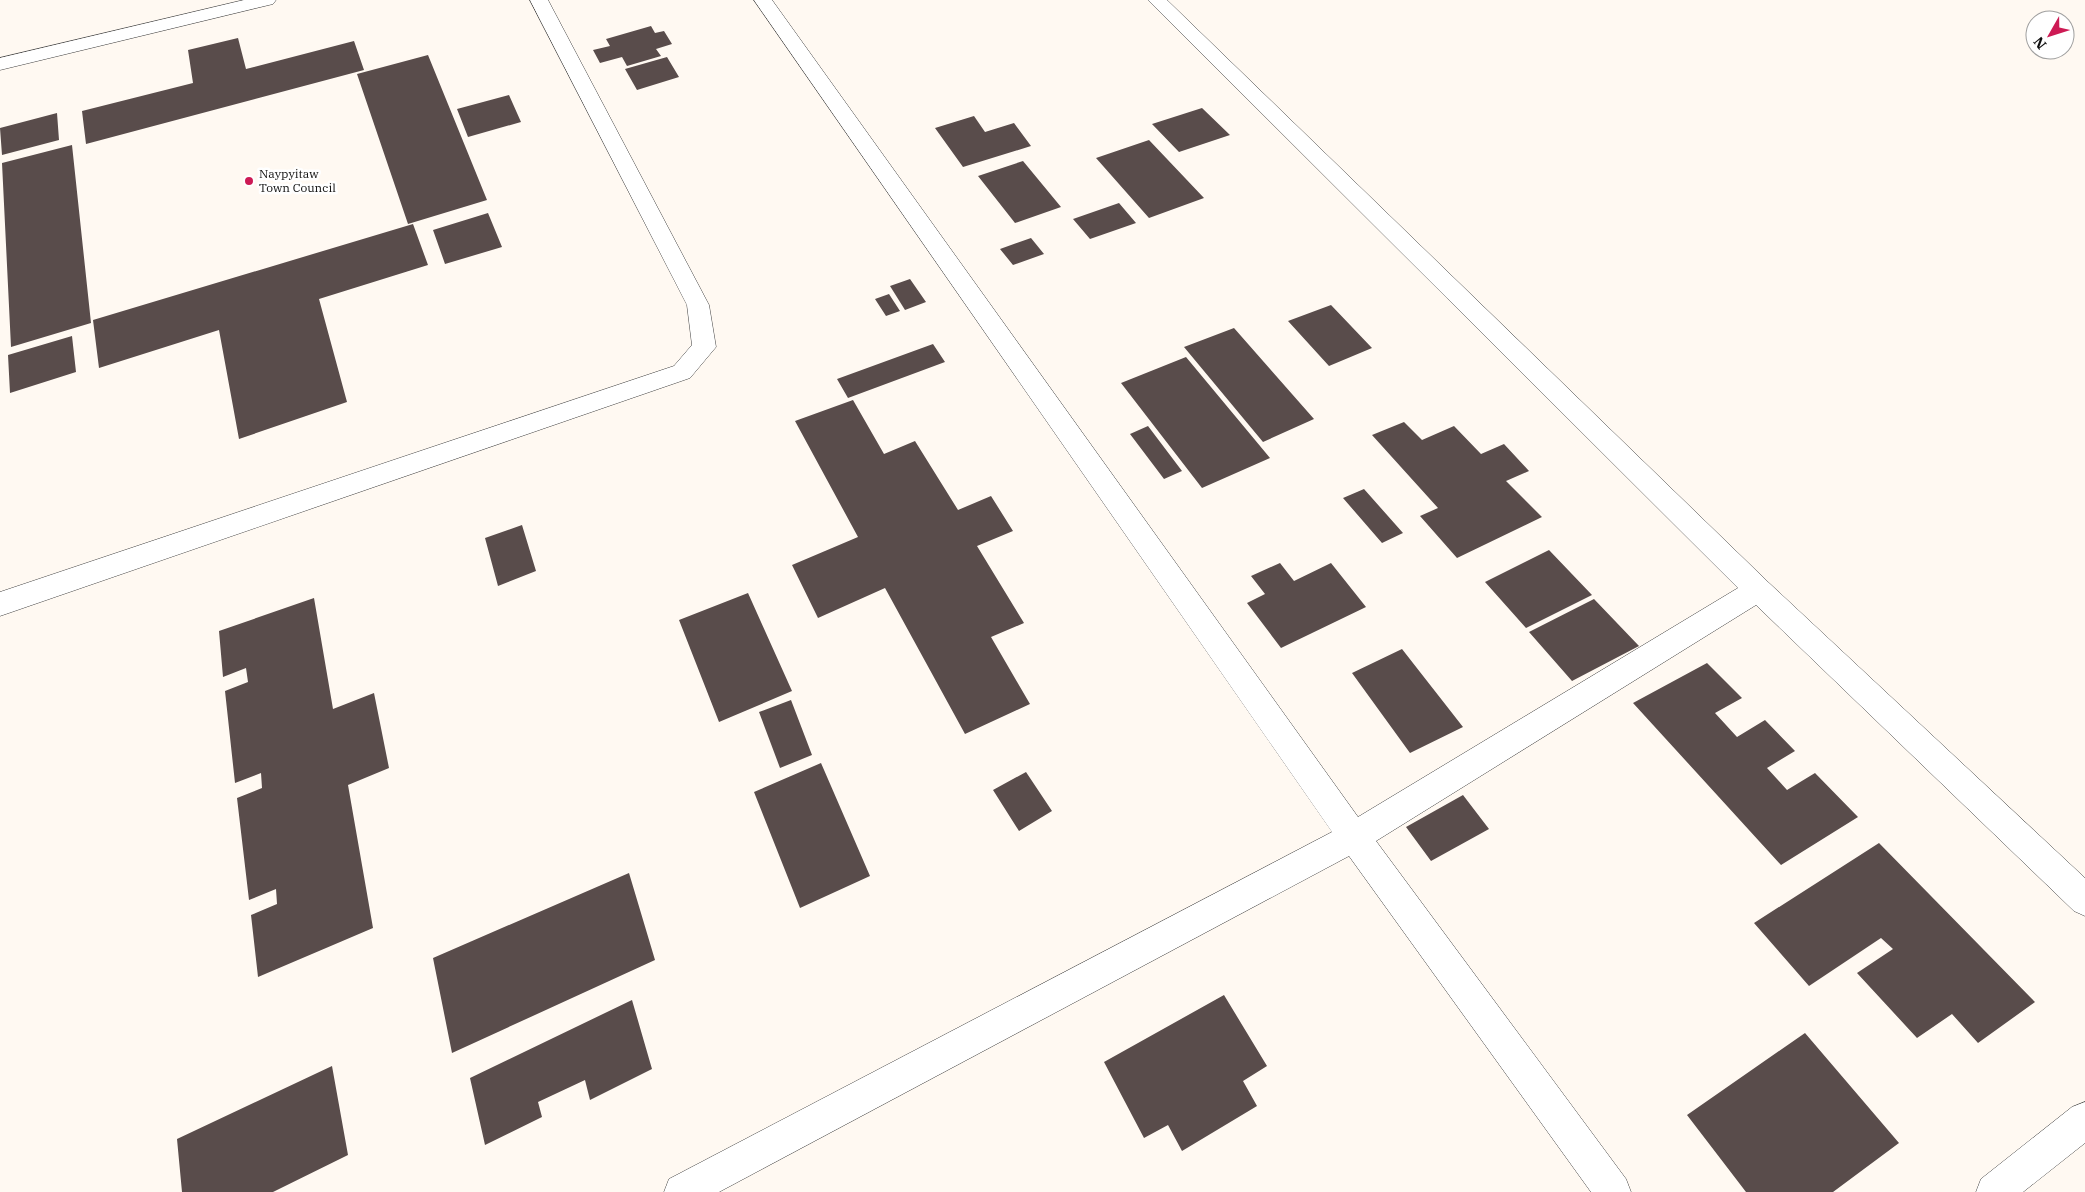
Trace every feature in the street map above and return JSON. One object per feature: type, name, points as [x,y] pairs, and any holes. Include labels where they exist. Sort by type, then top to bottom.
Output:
[{"type":"street","points":[[0,64],[267,0]]},
{"type":"street","points":[[0,604],[682,372],[704,347],[698,305],[539,0]]},
{"type":"street","points":[[763,0],[1354,837],[1612,1192]]},
{"type":"street","points":[[1157,0],[1758,590],[2085,900]]},
{"type":"street","points":[[682,1192],[1354,837],[1758,590]]},
{"type":"street","points":[[1994,1192],[2085,1120]]},
{"type":"building","points":[[651,26],[655,33],[664,31],[672,44],[656,49],[661,56],[627,66],[622,57],[600,63],[593,50],[610,46],[606,39]]},
{"type":"building","points":[[238,38],[246,69],[354,41],[364,70],[86,144],[82,111],[193,83],[188,50]]},
{"type":"building","points":[[428,55],[487,200],[408,224],[357,74]]},
{"type":"building","points":[[667,57],[679,77],[637,90],[625,69]]},
{"type":"building","points":[[509,95],[521,122],[468,137],[457,109]]},
{"type":"building","points":[[1202,108],[1230,135],[1179,152],[1152,124]]},
{"type":"building","points":[[57,113],[59,140],[2,155],[0,128]]},
{"type":"building","points":[[974,116],[985,132],[1014,123],[1031,146],[963,167],[935,128]]},
{"type":"building","points":[[1149,140],[1204,198],[1149,218],[1096,158]]},
{"type":"building","points":[[72,145],[91,323],[11,347],[2,163]]},
{"type":"building","points":[[1023,161],[1061,207],[1015,223],[978,176]]},
{"type":"building","points":[[1119,203],[1136,223],[1090,239],[1073,219]]},
{"type":"building","points":[[488,213],[502,247],[445,264],[433,230]]},
{"type":"building","points":[[413,224],[428,265],[319,299],[347,402],[239,439],[219,330],[99,368],[93,320]]},
{"type":"building","points":[[1031,238],[1044,254],[1013,265],[1000,249]]},
{"type":"building","points":[[910,279],[926,302],[905,310],[890,286]]},
{"type":"building","points":[[889,294],[900,311],[886,316],[875,299]]},
{"type":"building","points":[[1331,305],[1372,348],[1329,366],[1288,321]]},
{"type":"building","points":[[1234,328],[1314,419],[1263,442],[1184,347]]},
{"type":"building","points":[[72,336],[76,372],[10,393],[8,355]]},
{"type":"building","points":[[933,344],[945,362],[848,398],[837,379]]},
{"type":"building","points":[[1186,357],[1270,458],[1202,488],[1121,383]]},
{"type":"building","points":[[853,400],[884,454],[915,441],[958,510],[991,496],[1013,531],[977,546],[1024,623],[991,637],[1030,704],[965,734],[885,588],[818,618],[792,565],[858,537],[795,421]]},
{"type":"building","points":[[1404,422],[1422,440],[1454,426],[1481,454],[1504,444],[1529,471],[1506,481],[1542,517],[1457,558],[1420,516],[1438,508],[1372,435]]},
{"type":"building","points":[[1148,426],[1182,471],[1164,479],[1130,434]]},
{"type":"building","points":[[1364,489],[1403,533],[1382,543],[1343,498]]},
{"type":"building","points":[[522,525],[536,571],[498,586],[485,538]]},
{"type":"building","points":[[1549,550],[1592,595],[1526,628],[1485,582]]},
{"type":"building","points":[[1280,563],[1294,581],[1331,563],[1366,607],[1281,648],[1247,603],[1265,594],[1251,576]]},
{"type":"building","points":[[748,593],[792,691],[719,722],[679,620]]},
{"type":"building","points":[[314,598],[333,709],[374,693],[389,768],[348,785],[373,928],[258,977],[251,915],[277,904],[276,889],[249,900],[237,798],[262,788],[261,773],[235,783],[225,691],[248,682],[246,668],[223,677],[219,631]]},
{"type":"building","points":[[1594,599],[1639,646],[1572,681],[1529,632]]},
{"type":"building","points":[[1402,649],[1463,727],[1410,753],[1352,673]]},
{"type":"building","points":[[1707,663],[1742,698],[1715,713],[1737,737],[1765,720],[1795,751],[1767,768],[1787,790],[1815,773],[1858,817],[1781,865],[1633,703]]},
{"type":"building","points":[[791,700],[812,755],[780,768],[759,712]]},
{"type":"building","points":[[821,763],[870,876],[800,908],[754,792]]},
{"type":"building","points":[[1026,772],[1052,811],[1019,831],[993,790]]},
{"type":"building","points":[[1463,795],[1489,829],[1431,861],[1406,827]]},
{"type":"building","points":[[1879,843],[2035,1002],[1978,1043],[1952,1014],[1917,1038],[1857,973],[1893,949],[1881,938],[1809,986],[1754,923]]},
{"type":"building","points":[[629,873],[655,960],[452,1053],[433,958]]},
{"type":"building","points":[[1224,995],[1267,1066],[1243,1081],[1257,1106],[1182,1151],[1168,1125],[1144,1138],[1104,1062]]},
{"type":"building","points":[[632,1000],[652,1069],[590,1100],[585,1080],[538,1102],[542,1117],[485,1145],[470,1078]]},
{"type":"building","points":[[1805,1033],[1899,1143],[1833,1192],[1746,1192],[1687,1115]]},
{"type":"building","points":[[332,1066],[348,1155],[273,1192],[182,1192],[177,1139]]},
{"type":"place","name":"Naypyitaw Town Council","points":[[249,181]]}]
